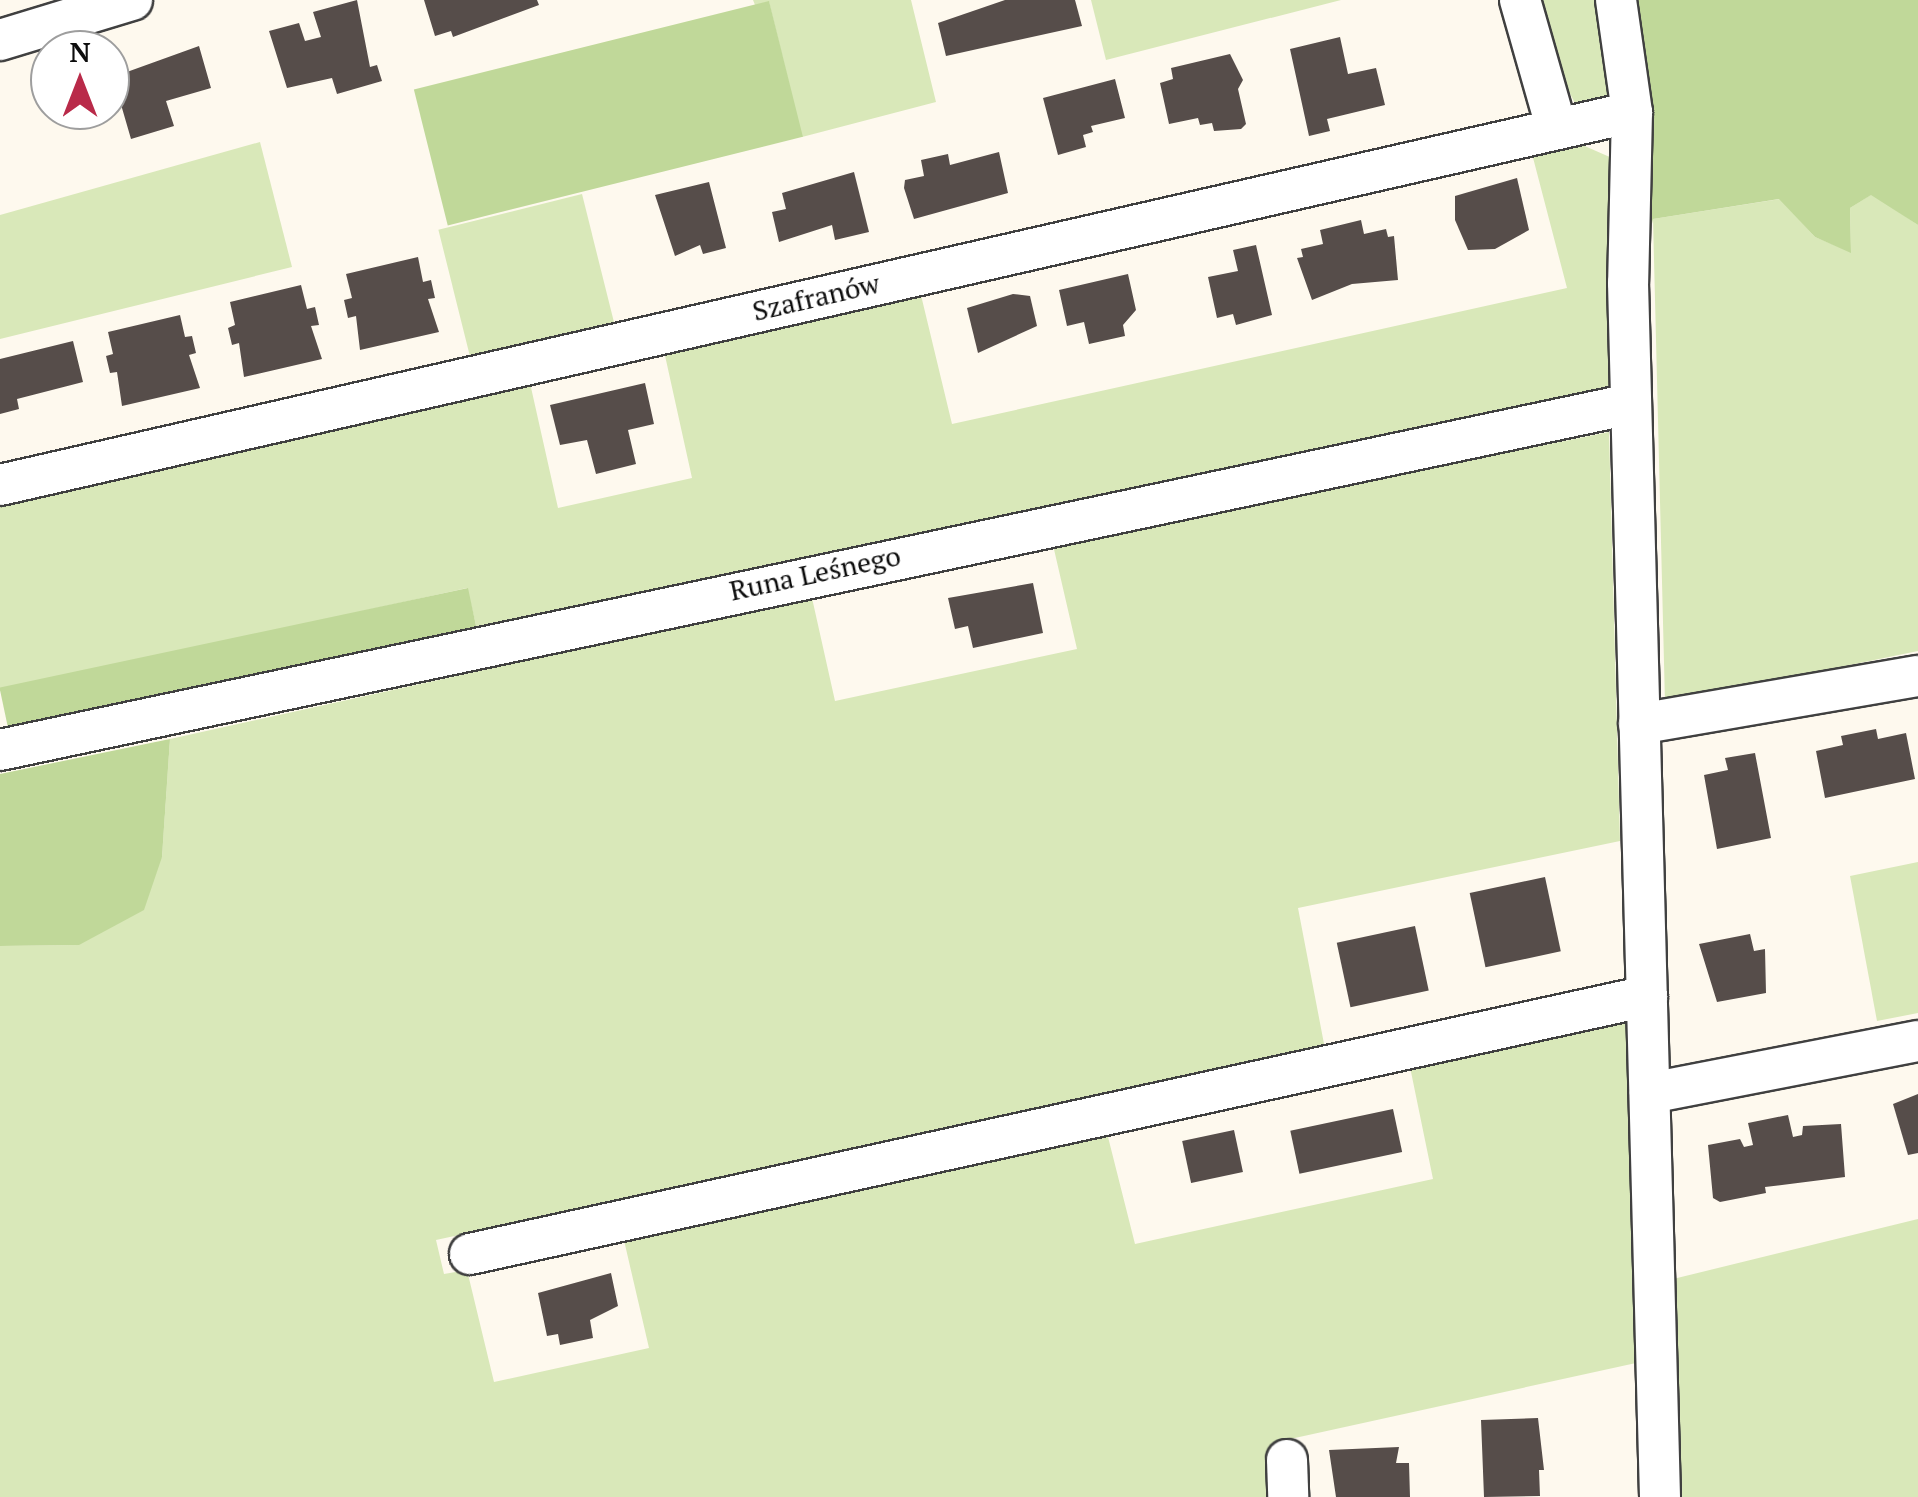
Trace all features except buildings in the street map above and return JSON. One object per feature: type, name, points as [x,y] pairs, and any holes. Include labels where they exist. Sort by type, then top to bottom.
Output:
[{"type":"street","points":[[0,40],[132,0]]},
{"type":"street","points":[[1520,0],[1556,126]]},
{"type":"street","points":[[1616,0],[1632,112],[1631,404],[1660,1497]]},
{"type":"street","name":"Szafranów","points":[[0,485],[1556,126],[1632,112]]},
{"type":"street","name":"Runa Leśnego","points":[[0,750],[1631,404]]},
{"type":"street","points":[[1639,724],[1918,676]]},
{"type":"street","points":[[470,1254],[1646,996]]},
{"type":"street","points":[[1650,1093],[1918,1041]]},
{"type":"green space","points":[[753,0],[911,0],[936,102],[802,137],[769,2],[755,5]]},
{"type":"green space","points":[[1091,0],[1341,0],[1106,60]]},
{"type":"green space","points":[[1536,0],[1635,0],[1650,103],[1577,107],[1552,59]]},
{"type":"green space","points":[[1635,0],[1918,0],[1918,225],[1871,195],[1850,208],[1851,253],[1815,237],[1779,199],[1653,219],[1647,248]]},
{"type":"green space","points":[[769,1],[803,137],[448,225],[414,90]]},
{"type":"green space","points":[[1571,140],[1612,158],[1622,186],[1608,279],[1609,389],[477,629],[467,588],[0,691],[0,505],[530,383],[558,508],[692,478],[664,351],[920,291],[952,424],[1567,288],[1531,150]]},
{"type":"green space","points":[[260,142],[292,267],[0,339],[0,215]]},
{"type":"green space","points":[[582,194],[614,324],[471,360],[438,230]]},
{"type":"green space","points":[[1872,194],[1918,225],[1918,651],[1665,703],[1653,219],[1780,199],[1815,237],[1851,252],[1850,208]]},
{"type":"green space","points":[[1609,432],[1620,841],[1298,908],[1325,1049],[436,1240],[444,1274],[467,1270],[494,1382],[649,1348],[623,1236],[1107,1133],[1135,1244],[1433,1179],[1410,1067],[1628,1020],[1636,1363],[1272,1443],[1274,1497],[0,1497],[0,946],[78,945],[162,857],[170,739],[812,598],[835,701],[1077,649],[1053,545]]},
{"type":"green space","points":[[468,588],[477,629],[8,729],[0,687]]},
{"type":"green space","points":[[170,739],[162,857],[144,910],[79,945],[0,946],[0,774]]},
{"type":"green space","points":[[1918,862],[1918,1013],[1877,1021],[1850,876]]},
{"type":"green space","points":[[1918,1219],[1918,1497],[1674,1497],[1669,1280]]}]
